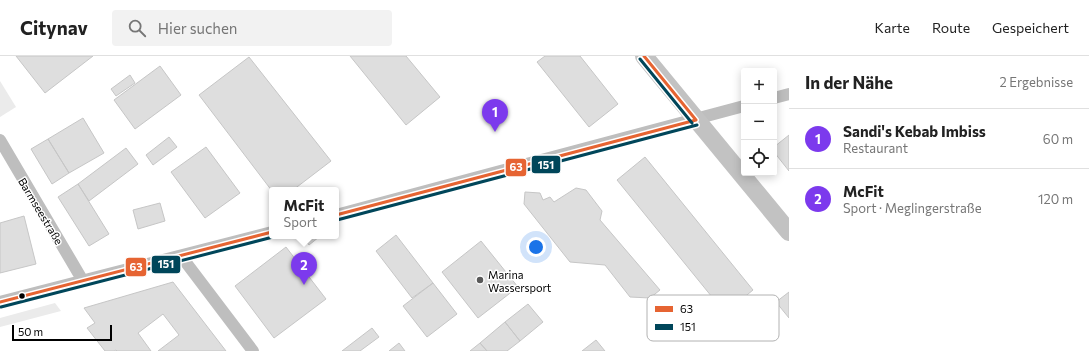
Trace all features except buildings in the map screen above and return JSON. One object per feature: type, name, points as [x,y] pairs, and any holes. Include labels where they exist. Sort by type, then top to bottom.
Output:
[{"type":"street","points":[[644,56],[789,232]]},
{"type":"street","points":[[777,97],[789,94]]},
{"type":"street","points":[[339,214],[741,107]]},
{"type":"street","name":"Barmseestraße","points":[[0,140],[83,281]]},
{"type":"street","points":[[0,302],[269,233]]},
{"type":"street","points":[[181,256],[254,351]]},
{"type":"shaded area","points":[[0,81],[16,107],[0,117]]},
{"type":"shaded area","points":[[55,303],[61,311],[0,327],[0,318]]},
{"type":"transit line","name":"63","points":[[644,56],[696,120]]},
{"type":"transit line","name":"151","points":[[640,59],[692,123]]},
{"type":"transit line","name":"63","points":[[339,214],[696,120]]},
{"type":"transit line","name":"151","points":[[339,219],[697,125]]},
{"type":"transit line","name":"63","points":[[0,302],[269,233]]},
{"type":"transit line","name":"151","points":[[1,307],[269,238]]},
{"type":"place","name":"Sandi's Kebab Imbiss","points":[[495,132]]},
{"type":"place","name":"Marina Wassersport","points":[[480,280]]},
{"type":"place","name":"McFit","points":[[304,285]]}]
